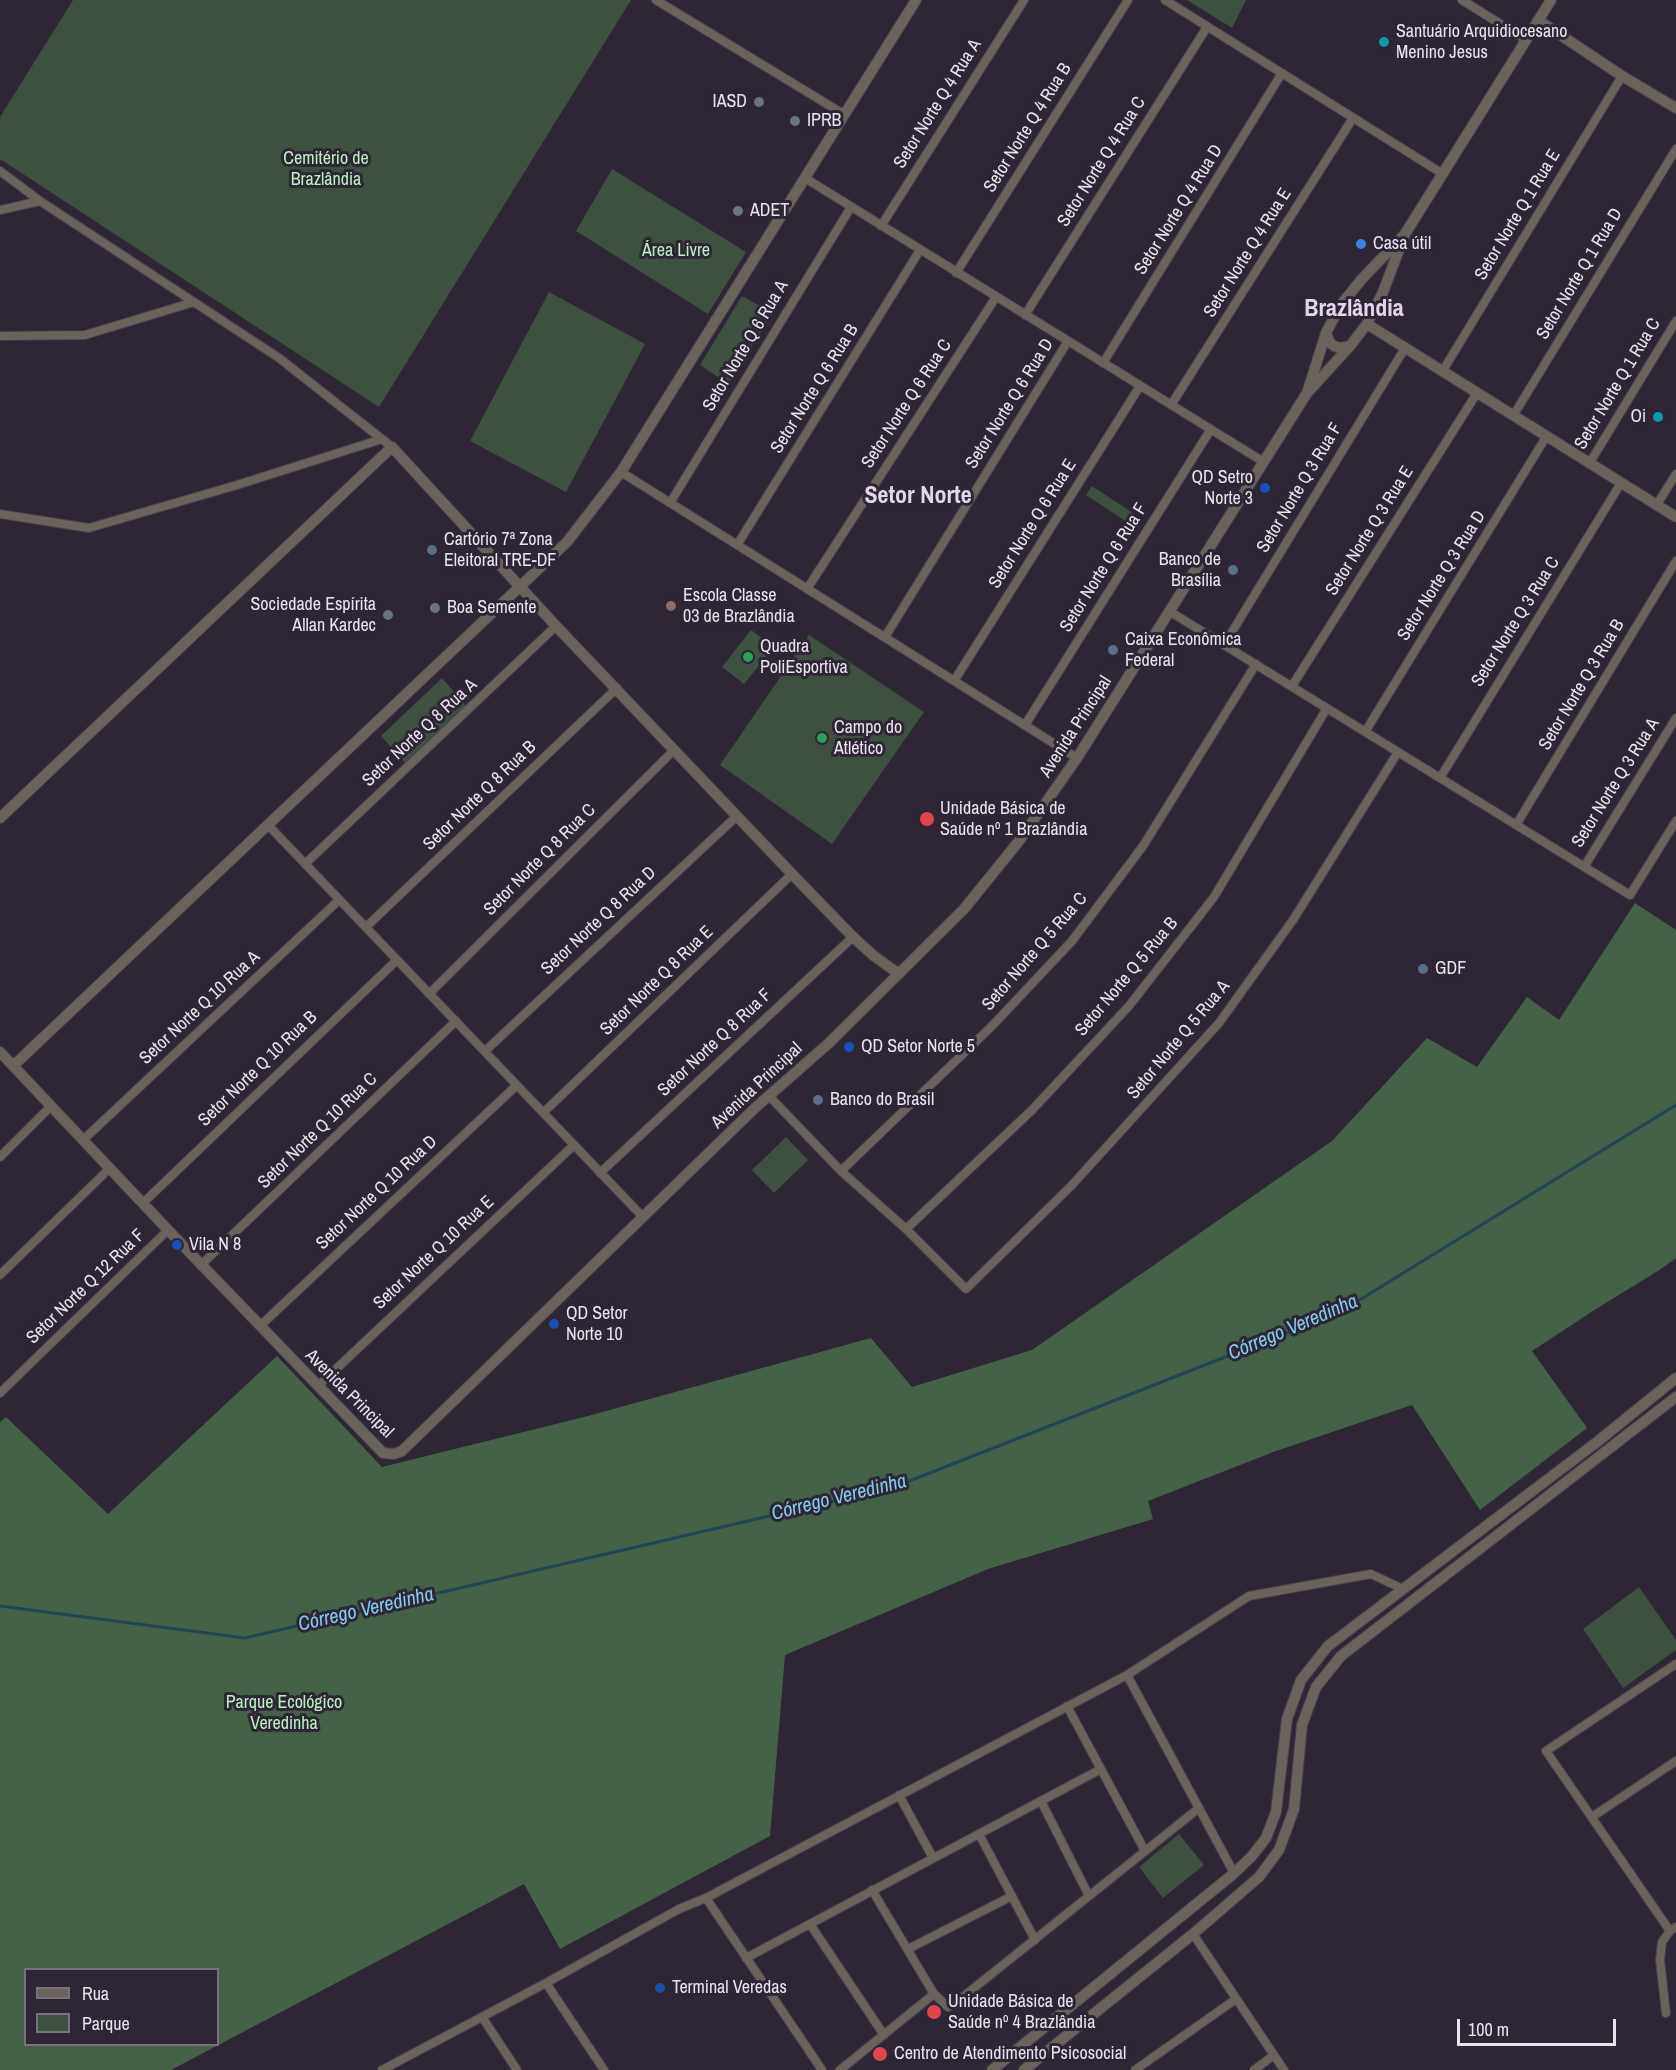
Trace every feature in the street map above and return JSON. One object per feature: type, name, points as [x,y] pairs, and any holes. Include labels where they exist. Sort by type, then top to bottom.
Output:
[{"type":"street","points":[[656,0],[668,3],[845,115]]},
{"type":"street","points":[[13,1066],[567,542],[621,472],[916,0]]},
{"type":"street","name":"Setor Norte Q 4 Rua A","points":[[881,226],[1024,0]]},
{"type":"street","name":"Setor Norte Q 4 Rua B","points":[[956,273],[1128,0]]},
{"type":"street","points":[[1165,0],[1443,174]]},
{"type":"street","points":[[1462,0],[1526,40]]},
{"type":"street","points":[[1307,393],[1350,346],[1366,324],[1383,292],[1405,234],[1551,0]]},
{"type":"street","points":[[1538,20],[1622,76],[1676,108]]},
{"type":"street","name":"Setor Norte Q 4 Rua C","points":[[1026,315],[1207,27]]},
{"type":"street","name":"Setor Norte Q 4 Rua D","points":[[1103,363],[1282,74]]},
{"type":"street","name":"Setor Norte Q 1 Rua E","points":[[1442,372],[1622,76]]},
{"type":"street","name":"Setor Norte Q 4 Rua E","points":[[1171,405],[1353,118]]},
{"type":"street","name":"Setor Norte Q 1 Rua D","points":[[1513,416],[1676,149]]},
{"type":"street","points":[[0,171],[40,201],[279,358],[393,447],[556,626],[792,874],[853,937],[899,974]]},
{"type":"street","points":[[805,178],[1262,461]]},
{"type":"street","points":[[0,210],[40,201]]},
{"type":"street","name":"Setor Norte Q 6 Rua A","points":[[670,503],[851,207]]},
{"type":"street","name":"Avenida Principal","points":[[0,1052],[383,1452],[398,1453],[642,1216],[769,1096],[829,1043],[964,909],[1019,841],[1077,758],[1262,461],[1307,393],[1326,333],[1340,306],[1361,280],[1405,234]]},
{"type":"street","name":"Setor Norte Q 6 Rua B","points":[[737,545],[920,250]]},
{"type":"street","points":[[1361,280],[1370,278],[1375,280],[1383,292]]},
{"type":"street","name":"Setor Norte Q 6 Rua C","points":[[807,589],[996,297]]},
{"type":"street","points":[[0,336],[85,335],[194,302]]},
{"type":"street","name":"Setor Norte Q 1 Rua C","points":[[1588,464],[1676,321]]},
{"type":"street","points":[[1366,324],[1676,517]]},
{"type":"street","points":[[1326,333],[1334,346],[1340,348],[1350,346]]},
{"type":"street","name":"Setor Norte Q 6 Rua D","points":[[885,638],[1068,341]]},
{"type":"street","name":"Setor Norte Q 3 Rua F","points":[[1224,645],[1405,348]]},
{"type":"street","name":"Setor Norte Q 6 Rua E","points":[[954,681],[1140,386]]},
{"type":"street","name":"Setor Norte Q 3 Rua E","points":[[1292,686],[1477,393]]},
{"type":"street","name":"Setor Norte Q 6 Rua F","points":[[1025,725],[1211,429]]},
{"type":"street","name":"Setor Norte Q 3 Rua D","points":[[1365,732],[1546,437]]},
{"type":"street","points":[[0,514],[89,528],[237,485],[381,439],[393,447]]},
{"type":"street","points":[[0,818],[393,447]]},
{"type":"street","points":[[621,472],[1077,758]]},
{"type":"street","points":[[1656,506],[1676,474]]},
{"type":"street","name":"Setor Norte Q 3 Rua C","points":[[1440,778],[1621,483]]},
{"type":"street","name":"Setor Norte Q 3 Rua B","points":[[1516,825],[1676,561]]},
{"type":"street","points":[[1169,611],[1630,895],[1676,821]]},
{"type":"street","name":"Setor Norte Q 8 Rua A","points":[[305,864],[556,626]]},
{"type":"street","name":"Setor Norte Q 5 Rua C","points":[[841,1171],[992,1026],[1072,941],[1143,846],[1256,664]]},
{"type":"street","name":"Setor Norte Q 8 Rua B","points":[[366,927],[617,688]]},
{"type":"street","name":"Setor Norte Q 5 Rua B","points":[[906,1229],[1032,1110],[1129,1006],[1214,897],[1327,708]]},
{"type":"street","name":"Setor Norte Q 3 Rua A","points":[[1584,867],[1676,718]]},
{"type":"street","name":"Setor Norte Q 8 Rua C","points":[[429,994],[674,750]]},
{"type":"street","name":"Setor Norte Q 5 Rua A","points":[[906,1229],[966,1289],[1072,1185],[1220,1023],[1293,920],[1398,752]]},
{"type":"street","name":"Setor Norte Q 8 Rua D","points":[[484,1051],[737,816]]},
{"type":"street","points":[[268,825],[338,901],[366,927],[642,1216]]},
{"type":"street","name":"Setor Norte Q 8 Rua E","points":[[544,1112],[792,874]]},
{"type":"street","name":"Setor Norte Q 10 Rua A","points":[[83,1140],[338,901]]},
{"type":"street","name":"Setor Norte Q 8 Rua F","points":[[600,1173],[853,937]]},
{"type":"street","name":"Setor Norte Q 10 Rua B","points":[[143,1203],[396,960]]},
{"type":"street","name":"Setor Norte Q 10 Rua C","points":[[202,1264],[456,1021]]},
{"type":"street","name":"Setor Norte Q 10 Rua D","points":[[261,1325],[517,1085]]},
{"type":"street","points":[[769,1096],[841,1171],[906,1229]]},
{"type":"street","points":[[0,1157],[51,1106]]},
{"type":"street","name":"Setor Norte Q 10 Rua E","points":[[318,1386],[574,1145]]},
{"type":"street","points":[[0,1275],[110,1168]]},
{"type":"street","name":"Setor Norte Q 12 Rua F","points":[[0,1392],[168,1230]]},
{"type":"street","points":[[992,2070],[1252,1857],[1266,1838],[1276,1812],[1287,1719],[1301,1680],[1328,1646],[1597,1442],[1676,1378]]},
{"type":"street","points":[[1024,2070],[1259,1877],[1279,1850],[1294,1809],[1302,1725],[1316,1687],[1341,1656],[1676,1397]]},
{"type":"street","points":[[1597,1442],[1605,1453]]},
{"type":"street","points":[[382,2070],[679,1909],[705,1898],[1127,1675],[1249,1596],[1371,1574],[1403,1589]]},
{"type":"street","points":[[1666,2013],[1660,1960],[1662,1942],[1673,1929],[1546,1751],[1676,1665]]},
{"type":"street","points":[[1127,1675],[1233,1874],[1234,1885],[1245,1889]]},
{"type":"street","points":[[1066,1706],[1145,1851]]},
{"type":"street","points":[[1592,1817],[1676,1761]]},
{"type":"street","points":[[746,1958],[1101,1769]]},
{"type":"street","points":[[899,1795],[933,1858]]},
{"type":"street","points":[[1041,1801],[1089,1896]]},
{"type":"street","points":[[872,1890],[934,1994],[948,2007],[1199,1808]]},
{"type":"street","points":[[1272,1823],[1287,1829]]},
{"type":"street","points":[[979,1834],[1035,1940]]},
{"type":"street","points":[[1217,1887],[1225,1887],[1229,1890],[1231,1896],[1228,1903]]},
{"type":"street","points":[[908,1949],[1012,1896]]},
{"type":"street","points":[[705,1898],[822,2070]]},
{"type":"street","points":[[810,1924],[884,2035]]},
{"type":"street","points":[[1192,1934],[1284,2070]]},
{"type":"street","points":[[1101,1981],[1100,1990],[1106,1997],[1113,1998]]},
{"type":"street","points":[[546,1983],[604,2070]]},
{"type":"street","points":[[840,2070],[934,1994]]},
{"type":"street","points":[[1135,2070],[1236,1999]]},
{"type":"street","points":[[1078,2000],[1086,2002],[1091,2008],[1090,2017]]},
{"type":"street","points":[[482,2017],[517,2070]]},
{"type":"street","points":[[1254,2070],[1274,2055]]},
{"type":"green space","name":"Cemitério de Brazlândia","points":[[73,0],[631,0],[379,407],[0,159],[0,117]]},
{"type":"green space","points":[[1187,0],[1246,0],[1232,28]]},
{"type":"green space","name":"Área Livre","points":[[612,169],[746,252],[708,314],[576,231]]},
{"type":"green space","points":[[549,292],[645,344],[566,492],[470,441]]},
{"type":"green space","points":[[742,296],[773,313],[728,384],[700,365]]},
{"type":"green space","points":[[1092,486],[1139,517],[1133,526],[1086,495]]},
{"type":"green space","name":"Quadra PoliEsportiva","points":[[751,630],[774,647],[744,684],[722,667]]},
{"type":"green space","name":"Campo do Atlético","points":[[809,635],[924,712],[832,844],[720,765]]},
{"type":"green space","points":[[442,678],[468,708],[406,764],[381,736]]},
{"type":"green space","name":"Parque Ecológico Veredinha","points":[[1635,903],[1676,930],[1676,1258],[1532,1351],[1587,1428],[1480,1510],[1412,1405],[1276,1451],[1148,1501],[1153,1519],[988,1569],[785,1655],[770,1836],[560,1949],[524,1884],[219,2045],[219,1968],[24,1968],[24,2046],[217,2046],[171,2070],[0,2070],[0,1422],[6,1417],[108,1514],[277,1356],[382,1467],[588,1416],[871,1338],[912,1387],[1032,1350],[1332,1141],[1427,1038],[1477,1067],[1527,997],[1559,1020]]},
{"type":"green space","points":[[786,1137],[808,1160],[774,1193],[752,1170]]},
{"type":"green space","points":[[1639,1587],[1676,1640],[1676,1650],[1623,1688],[1583,1629]]},
{"type":"green space","points":[[1179,1834],[1204,1865],[1163,1898],[1139,1867]]},
{"type":"waterway","name":"Córrego Veredinha","points":[[0,1606],[245,1638],[894,1487],[1340,1312],[1676,1105]]},
{"type":"place","name":"Santuário Arquidiocesano Menino Jesus","points":[[1384,42]]},
{"type":"place","name":"IASD","points":[[759,102]]},
{"type":"place","name":"IPRB","points":[[795,121]]},
{"type":"place","name":"ADET","points":[[738,211]]},
{"type":"place","name":"Casa útil","points":[[1361,244]]},
{"type":"place","name":"Oi","points":[[1658,417]]},
{"type":"place","name":"QD Setro Norte 3","points":[[1265,488]]},
{"type":"place","name":"Cartório 7ª Zona Eleitoral TRE-DF","points":[[432,550]]},
{"type":"place","name":"Banco de Brasília","points":[[1233,570]]},
{"type":"place","name":"Escola Classe 03 de Brazlândia","points":[[671,606]]},
{"type":"place","name":"Boa Semente","points":[[435,608]]},
{"type":"place","name":"Sociedade Espírita Allan Kardec","points":[[388,615]]},
{"type":"place","name":"Caixa Econômica Federal","points":[[1113,650]]},
{"type":"place","name":"Quadra PoliEsportiva","points":[[748,657]]},
{"type":"place","name":"Campo do Atlético","points":[[822,738]]},
{"type":"place","name":"Unidade Básica de Saúde nº 1 Brazlândia","points":[[927,819]]},
{"type":"place","name":"GDF","points":[[1423,969]]},
{"type":"place","name":"QD Setor Norte 5","points":[[849,1047]]},
{"type":"place","name":"Banco do Brasil","points":[[818,1100]]},
{"type":"place","name":"Vila N 8","points":[[177,1245]]},
{"type":"place","name":"QD Setor Norte 10","points":[[554,1324]]},
{"type":"place","name":"Terminal Veredas","points":[[660,1988]]},
{"type":"place","name":"Unidade Básica de Saúde nº 4 Brazlândia","points":[[934,2012]]},
{"type":"place","name":"Centro de Atendimento Psicosocial","points":[[880,2054]]},
{"type":"district","name":"Brazlândia","points":[[1354,310]]},
{"type":"district","name":"Setor Norte","points":[[918,497]]}]
